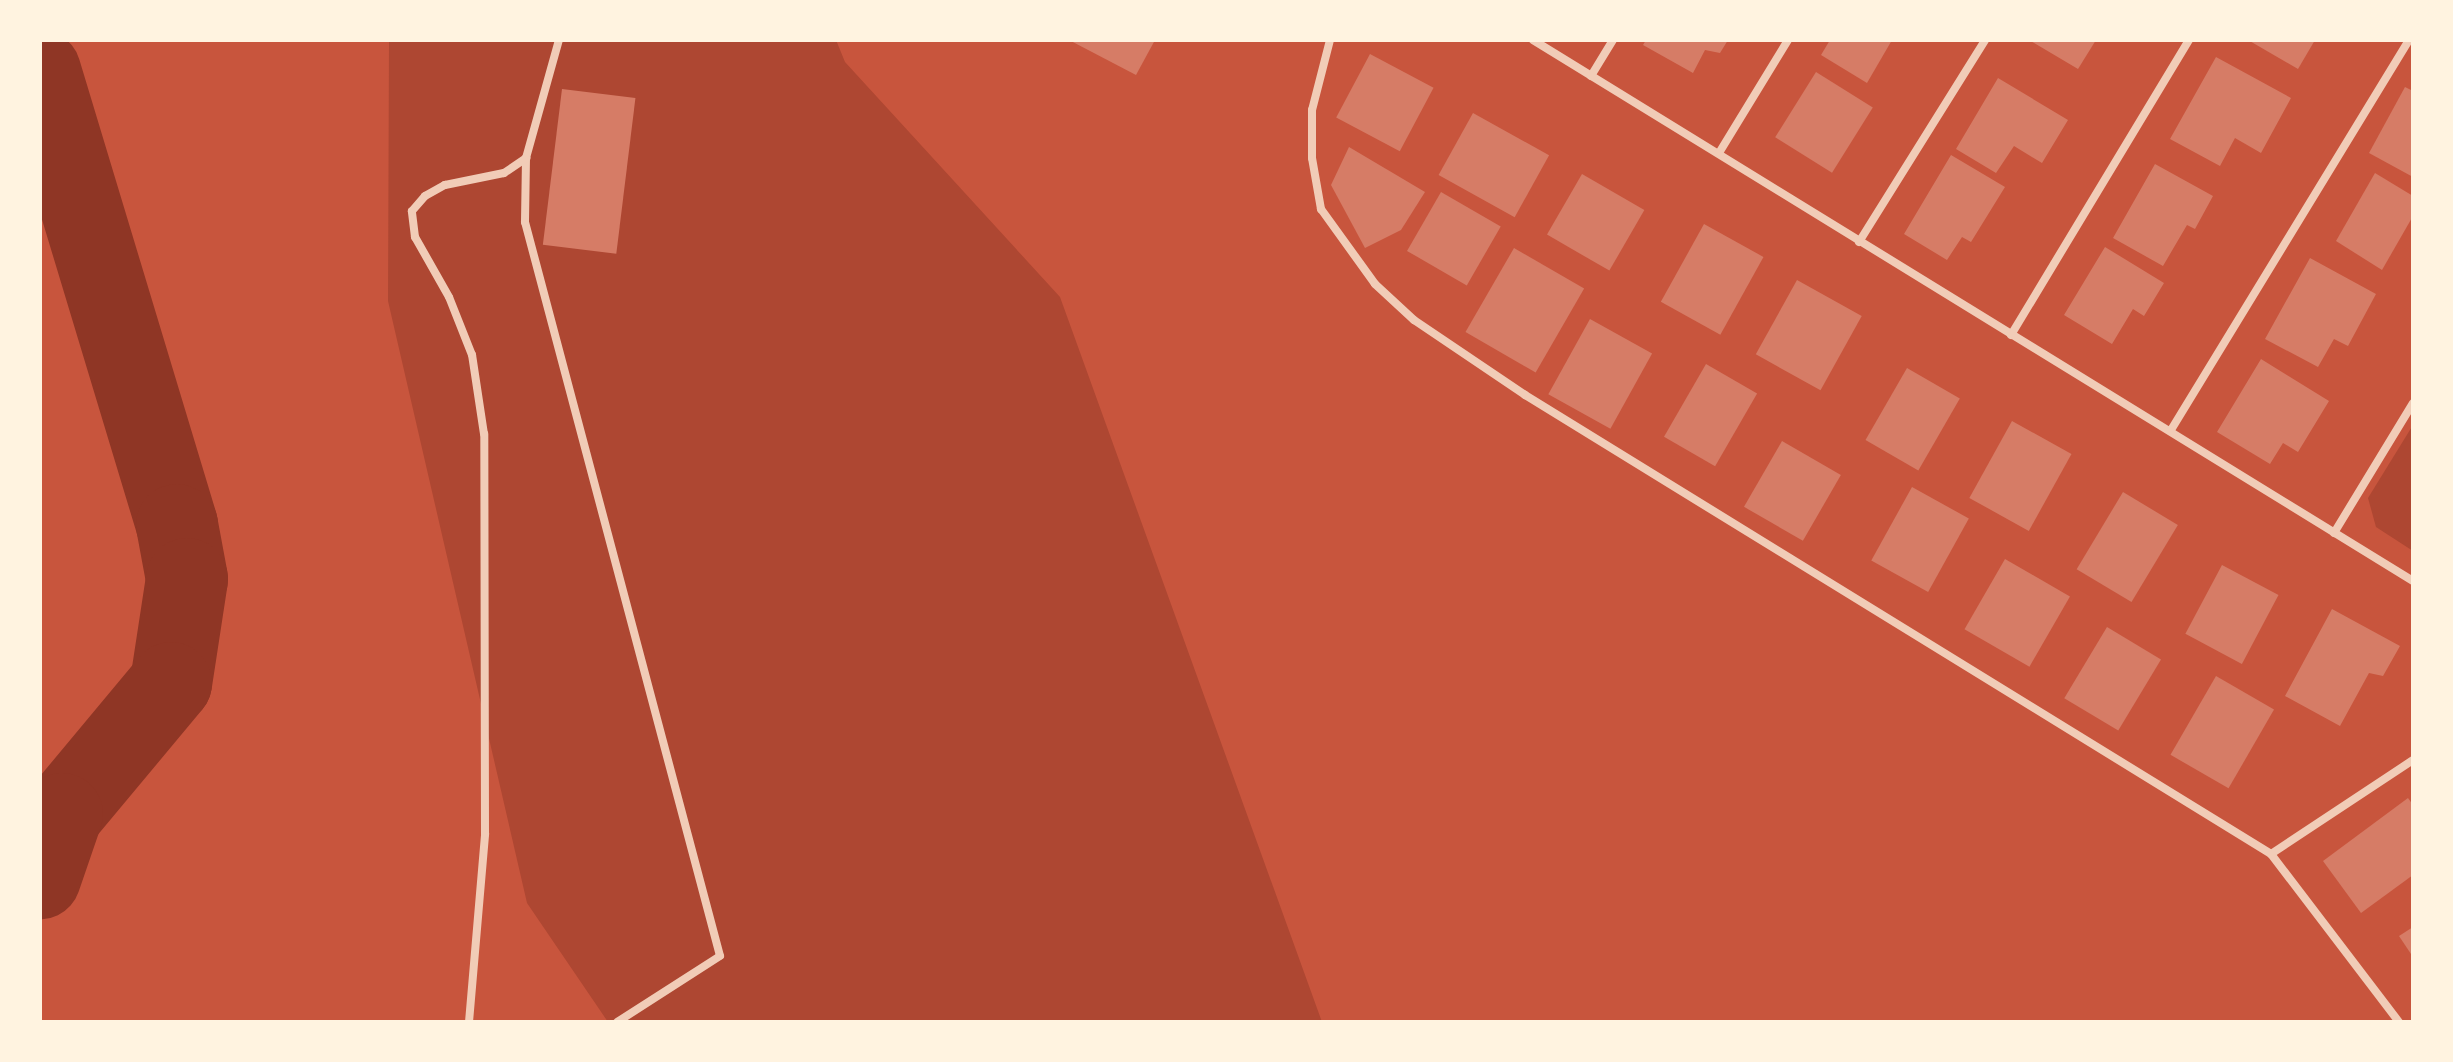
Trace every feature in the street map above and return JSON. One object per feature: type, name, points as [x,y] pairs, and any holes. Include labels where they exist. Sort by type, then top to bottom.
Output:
[{"type":"street","points":[[559,40],[526,158],[525,222],[720,956],[617,1022]]},
{"type":"street","points":[[1330,40],[1312,110],[1312,158],[1321,209],[1375,284],[1414,320],[1525,395],[2271,854],[2399,1022]]},
{"type":"street","points":[[1533,40],[2413,581]]},
{"type":"street","points":[[1591,76],[1613,40]]},
{"type":"street","points":[[1719,153],[1788,40]]},
{"type":"street","points":[[1859,242],[1985,40]]},
{"type":"street","points":[[2011,335],[2189,40]]},
{"type":"street","points":[[2171,430],[2409,40]]},
{"type":"street","points":[[469,1022],[485,834],[484,434],[472,355],[449,297],[415,237],[412,211],[425,196],[445,185],[504,173],[526,158]]},
{"type":"street","points":[[2334,533],[2413,403]]},
{"type":"street","points":[[2271,854],[2413,760]]},
{"type":"shaded area","points":[[389,40],[836,40],[845,62],[1060,297],[1322,1022],[608,1022],[527,903],[388,301]]},
{"type":"shaded area","points":[[2413,425],[2413,551],[2376,527],[2368,498]]},
{"type":"building","points":[[1069,40],[1155,40],[1136,75]]},
{"type":"building","points":[[1646,40],[1728,40],[1720,53],[1705,50],[1693,73],[1643,45]]},
{"type":"building","points":[[1830,40],[1892,40],[1867,83],[1821,55]]},
{"type":"building","points":[[2029,40],[2096,40],[2078,69]]},
{"type":"building","points":[[2248,40],[2315,40],[2298,69]]},
{"type":"building","points":[[1370,54],[1434,88],[1400,151],[1336,118]]},
{"type":"building","points":[[2216,57],[2291,98],[2261,153],[2235,138],[2220,166],[2170,139]]},
{"type":"building","points":[[1816,72],[1873,108],[1832,173],[1775,137]]},
{"type":"building","points":[[1998,78],[2068,120],[2042,163],[2014,146],[1996,173],[1956,149]]},
{"type":"building","points":[[2405,87],[2413,91],[2413,177],[2369,153]]},
{"type":"building","points":[[562,89],[635,98],[616,254],[543,245]]},
{"type":"building","points":[[1473,113],[1549,155],[1515,217],[1439,175]]},
{"type":"building","points":[[1349,147],[1425,192],[1401,230],[1365,248],[1331,185]]},
{"type":"building","points":[[1951,155],[2005,187],[1971,242],[1962,237],[1947,260],[1904,234]]},
{"type":"building","points":[[2155,164],[2213,196],[2195,229],[2187,225],[2163,266],[2113,238]]},
{"type":"building","points":[[2375,173],[2413,196],[2413,216],[2382,270],[2336,241]]},
{"type":"building","points":[[1582,174],[1644,210],[1609,271],[1547,235]]},
{"type":"building","points":[[1441,192],[1501,226],[1467,285],[1407,251]]},
{"type":"building","points":[[1704,224],[1763,257],[1720,335],[1661,302]]},
{"type":"building","points":[[2105,247],[2164,283],[2144,316],[2133,309],[2112,344],[2064,315]]},
{"type":"building","points":[[1514,248],[1584,288],[1536,373],[1466,332]]},
{"type":"building","points":[[2310,258],[2376,294],[2348,346],[2334,339],[2318,367],[2265,339]]},
{"type":"building","points":[[1797,280],[1862,316],[1821,390],[1756,354]]},
{"type":"building","points":[[1590,319],[1652,353],[1610,429],[1548,394]]},
{"type":"building","points":[[2261,359],[2329,401],[2298,452],[2283,443],[2270,464],[2217,432]]},
{"type":"building","points":[[1706,364],[1757,394],[1715,466],[1664,437]]},
{"type":"building","points":[[1907,368],[1960,398],[1918,470],[1866,440]]},
{"type":"building","points":[[2012,421],[2071,454],[2029,531],[1969,498]]},
{"type":"building","points":[[1782,441],[1841,475],[1803,541],[1744,507]]},
{"type":"building","points":[[1912,487],[1969,519],[1928,592],[1871,560]]},
{"type":"building","points":[[2123,492],[2178,525],[2132,602],[2077,569]]},
{"type":"building","points":[[2005,559],[2070,596],[2029,667],[1964,629]]},
{"type":"building","points":[[2222,565],[2279,595],[2242,664],[2185,634]]},
{"type":"building","points":[[2332,609],[2400,646],[2383,676],[2369,673],[2340,726],[2285,696]]},
{"type":"building","points":[[2107,627],[2161,659],[2118,731],[2064,698]]},
{"type":"building","points":[[2216,676],[2274,710],[2229,788],[2170,755]]},
{"type":"building","points":[[2408,798],[2413,805],[2413,875],[2361,913],[2323,861]]},
{"type":"building","points":[[2413,927],[2413,957],[2399,936]]},
{"type":"waterway","points":[[40,71],[177,525],[187,579],[171,683],[62,814],[40,878]]}]
